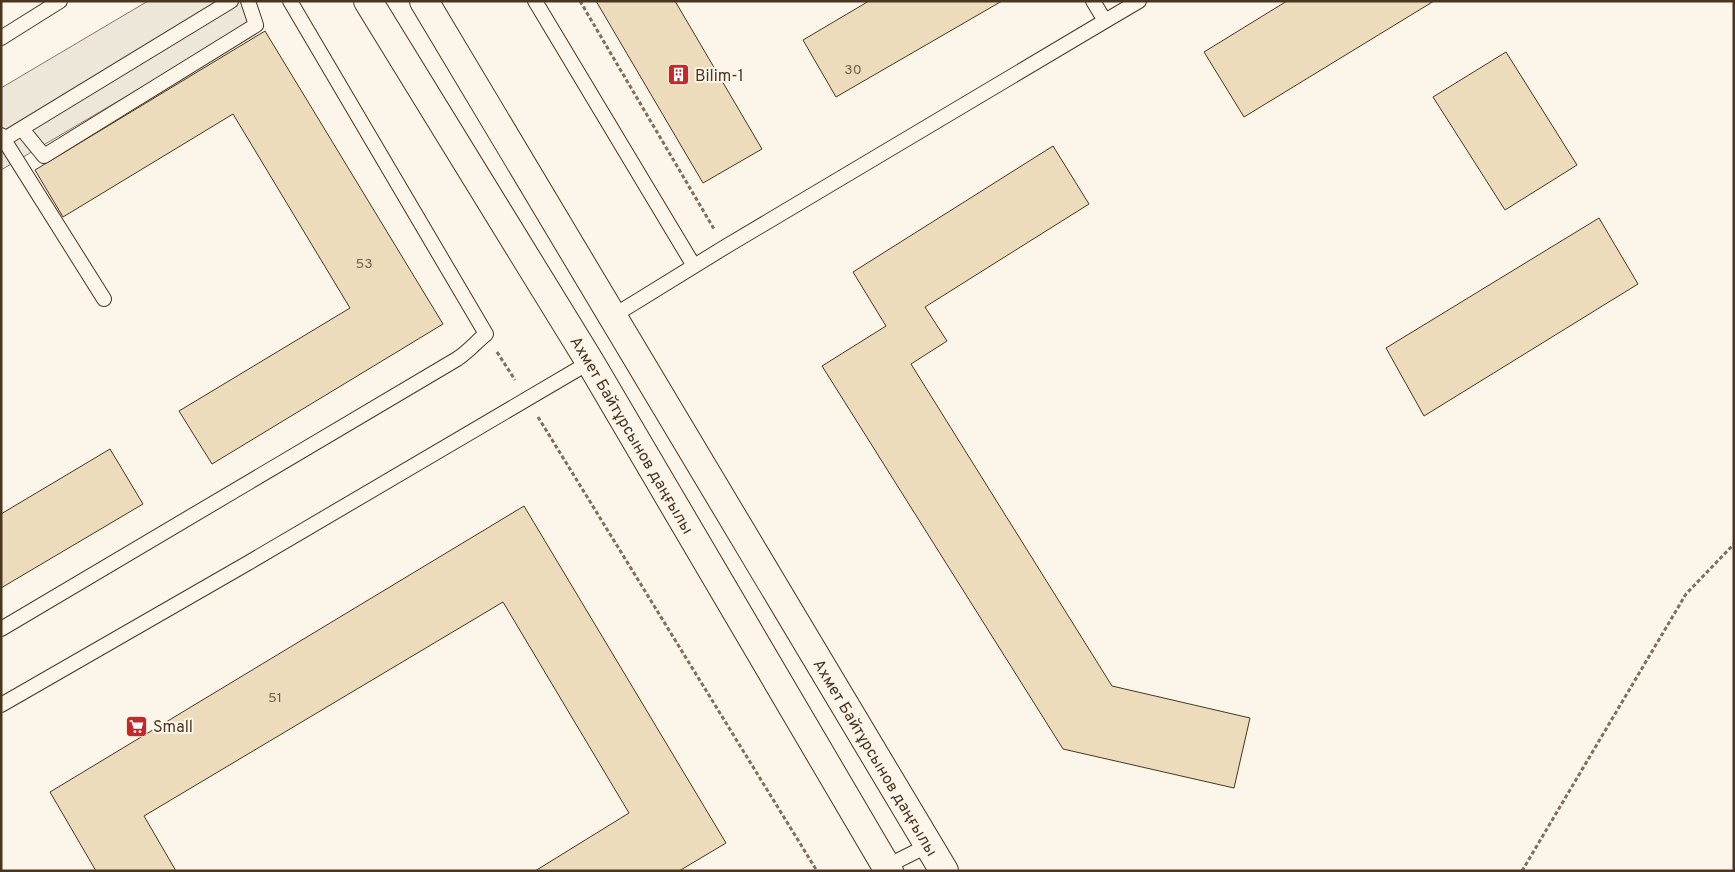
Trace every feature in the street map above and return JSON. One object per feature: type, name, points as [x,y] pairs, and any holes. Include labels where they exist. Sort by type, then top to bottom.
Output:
[{"type":"street","name":"Ахмет Байтұрсынов даңғылы","points":[[368,1],[590,362],[884,869]]},
{"type":"street","name":"Ахмет Байтұрсынов даңғылы","points":[[424,1],[944,871]]},
{"type":"lane","points":[[1,38],[60,1]]},
{"type":"lane","points":[[104,299],[2,138],[22,129],[231,1]]},
{"type":"lane","points":[[22,129],[44,156],[256,25],[248,1]]},
{"type":"lane","points":[[1,630],[457,359],[486,334],[290,1]]},
{"type":"lane","points":[[535,1],[694,266]]},
{"type":"lane","points":[[1093,1],[1105,21]]},
{"type":"lane","points":[[612,316],[1139,1]]},
{"type":"lane","points":[[1,705],[248,563],[590,362]]},
{"type":"lane","points":[[884,869],[929,845]]},
{"type":"path","points":[[580,1],[725,247]]},
{"type":"path","points":[[486,334],[817,871]]},
{"type":"path","points":[[1522,871],[1686,594],[1734,544]]},
{"type":"shaded area","points":[[148,1],[245,1],[256,20],[1,170],[1,88]]},
{"type":"building","name":"Bilim-1","points":[[596,1],[675,1],[762,149],[703,183]]},
{"type":"building","points":[[869,1],[1002,1],[836,97],[803,40]]},
{"type":"building","points":[[1287,1],[1434,1],[1244,117],[1204,52]]},
{"type":"building","points":[[265,31],[443,324],[212,464],[179,411],[350,308],[233,114],[63,217],[35,170]]},
{"type":"building","points":[[1506,52],[1577,165],[1505,210],[1433,97]]},
{"type":"building","points":[[1053,146],[1089,204],[925,307],[947,341],[911,364],[1112,686],[1250,718],[1234,788],[1063,749],[822,366],[886,326],[853,272]]},
{"type":"building","points":[[1599,218],[1638,284],[1424,416],[1386,348]]},
{"type":"building","points":[[110,449],[143,504],[1,588],[1,514]]},
{"type":"building","points":[[524,506],[726,843],[679,871],[535,871],[629,813],[503,602],[144,816],[176,871],[96,871],[50,792]]},
{"type":"place","name":"Bilim-1","points":[[679,75]]},
{"type":"place","name":"Small","points":[[137,726]]}]
